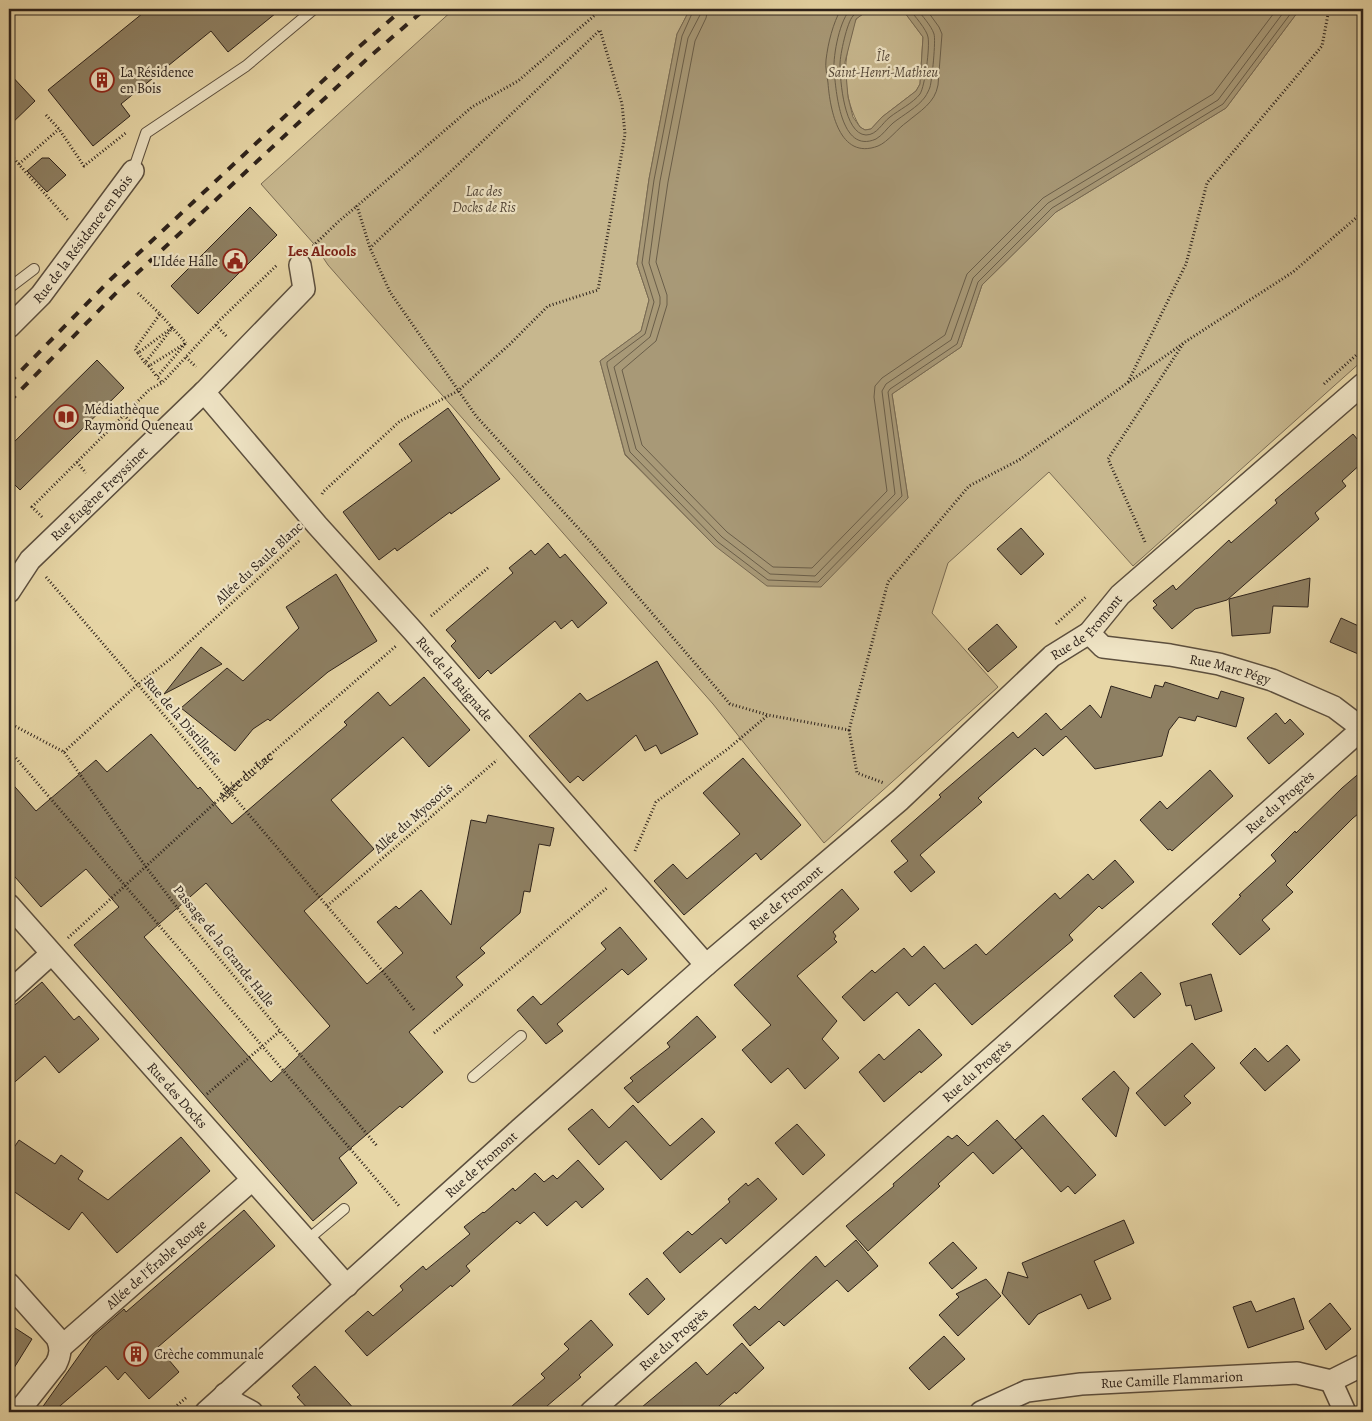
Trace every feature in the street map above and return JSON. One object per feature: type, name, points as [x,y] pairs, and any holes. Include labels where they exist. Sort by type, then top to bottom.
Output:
[{"type":"street","name":"Rue de la Résidence en Bois","points":[[9,327],[41,295],[133,171]]},
{"type":"street","name":"Rue Eugène Freyssinet","points":[[9,592],[30,560],[204,392],[304,289],[300,265]]},
{"type":"street","name":"Rue de Fromont","points":[[206,1412],[520,1129],[706,965],[900,800],[1052,656],[1089,633],[1120,594],[1363,384]]},
{"type":"street","name":"Rue de la Baignade","points":[[204,392],[317,524],[706,965]]},
{"type":"street","name":"Rue Marc Pégy","points":[[1089,633],[1103,647],[1170,655],[1219,664],[1272,680],[1334,707],[1363,728]]},
{"type":"street","name":"Rue du Progrès","points":[[591,1412],[1363,728]]},
{"type":"street","name":"Rue des Docks","points":[[9,905],[346,1286]]},
{"type":"street","points":[[9,992],[51,954]]},
{"type":"street","name":"Allée de l'Érable Rouge","points":[[60,1347],[252,1180]]},
{"type":"street","points":[[9,1284],[57,1338],[60,1347],[60,1355],[56,1364],[18,1412]]},
{"type":"street","points":[[1345,1412],[1331,1381],[1363,1365]]},
{"type":"street","name":"Rue Camille Flammarion","points":[[981,1412],[1028,1391],[1081,1384],[1297,1373],[1331,1381]]},
{"type":"street","points":[[225,1394],[237,1404],[252,1412]]},
{"type":"lane","points":[[133,171],[146,132],[246,66],[314,9]]},
{"type":"lane","points":[[9,288],[34,269]]},
{"type":"lane","points":[[472,1077],[521,1036]]},
{"type":"lane","points":[[306,1241],[344,1209]]},
{"type":"path","points":[[57,534],[32,506],[150,389],[162,383],[220,320],[287,255],[300,265],[314,244],[472,107],[518,80],[602,9]]},
{"type":"path","points":[[1128,382],[1186,264],[1207,183],[1322,46],[1329,9]]},
{"type":"path","name":"Allée du Saule Blanc","points":[[64,752],[137,685],[172,658],[317,524],[323,492],[400,421],[458,391],[510,344],[548,306],[598,290],[624,134],[622,104],[600,30],[370,248]]},
{"type":"path","points":[[46,116],[59,129],[84,166],[129,130]]},
{"type":"path","points":[[18,164],[59,129]]},
{"type":"path","points":[[9,153],[73,225]]},
{"type":"path","points":[[357,206],[370,248],[390,292],[476,416],[590,541],[730,704],[768,715],[849,730]]},
{"type":"path","points":[[900,800],[883,782],[857,773],[849,730],[888,582],[969,486],[1019,460],[1185,342],[1292,272],[1363,212]]},
{"type":"path","points":[[138,293],[186,343]]},
{"type":"path","points":[[160,314],[135,349],[162,383]]},
{"type":"path","points":[[138,353],[173,328]]},
{"type":"path","points":[[146,363],[173,328]]},
{"type":"path","points":[[1145,543],[1108,459],[1185,342]]},
{"type":"path","points":[[157,377],[186,343]]},
{"type":"path","points":[[149,366],[186,343]]},
{"type":"path","name":"Rue de la Distillerie","points":[[30,560],[415,1011]]},
{"type":"path","name":"Allée du Lac","points":[[51,954],[228,791],[489,567]]},
{"type":"path","points":[[9,723],[64,752]]},
{"type":"path","name":"Allée du Myosotis","points":[[327,906],[513,746]]},
{"type":"path","points":[[9,750],[402,1209]]},
{"type":"path","name":"Passage de la Grande Halle","points":[[64,752],[146,867],[186,919],[377,1146]]},
{"type":"path","points":[[190,1109],[280,1031]]},
{"type":"green space","name":"Lac des Docks de Ris","points":[[454,9],[690,9],[677,34],[649,179],[637,264],[649,300],[641,331],[600,361],[625,455],[715,546],[908,498],[892,394],[961,347],[982,285],[1056,212],[1226,108],[1300,9],[1363,9],[1363,360],[1133,566],[1049,472],[948,563],[932,613],[998,687],[824,843],[713,704],[328,265],[314,244],[261,184]]},
{"type":"green space","name":"Île Saint-Henri-Mathieu","points":[[870,9],[902,9],[923,37],[920,84],[916,91],[882,117],[871,129],[865,130],[860,127],[850,105],[847,93],[846,69],[855,21]]},
{"type":"water","points":[[690,9],[870,9],[856,19],[845,62],[848,97],[853,117],[860,127],[865,130],[871,129],[882,117],[916,91],[920,84],[923,37],[902,9],[1300,9],[1226,108],[1056,212],[982,285],[961,347],[892,394],[908,498],[821,587],[767,586],[715,546],[625,454],[600,361],[641,331],[649,300],[637,264],[649,179],[677,34]]},
{"type":"building","name":"La Résidence en Bois","points":[[148,9],[281,9],[228,52],[211,31],[121,104],[130,116],[93,146],[48,90]]},
{"type":"building","points":[[9,73],[35,101],[9,126]]},
{"type":"building","points":[[42,158],[49,158],[66,175],[47,192],[27,171]]},
{"type":"building","points":[[250,207],[277,235],[198,314],[171,286]]},
{"type":"building","name":"Médiathèque Raymond Queneau","points":[[97,360],[124,388],[20,490],[9,479],[9,447]]},
{"type":"building","points":[[448,408],[500,479],[451,514],[450,512],[397,551],[395,548],[379,560],[343,512],[412,461],[399,444]]},
{"type":"building","points":[[1353,434],[1363,446],[1363,462],[1342,481],[1346,486],[1315,513],[1319,519],[1227,600],[1195,609],[1172,629],[1153,608],[1157,605],[1153,601],[1173,585],[1176,590],[1229,540],[1231,543],[1277,503],[1275,500]]},
{"type":"building","points":[[1021,528],[1044,554],[1021,575],[997,549]]},
{"type":"building","points":[[548,543],[560,558],[565,554],[607,603],[578,628],[572,620],[561,629],[555,621],[491,674],[488,670],[479,679],[451,646],[456,641],[446,630],[513,573],[509,568],[531,550],[535,555]]},
{"type":"building","points":[[336,574],[377,641],[328,672],[270,721],[268,719],[253,729],[235,751],[181,708],[227,668],[243,681],[299,628],[286,607]]},
{"type":"building","points":[[1310,578],[1308,607],[1273,606],[1270,633],[1232,636],[1229,599]]},
{"type":"building","points":[[1341,618],[1363,628],[1363,656],[1330,642]]},
{"type":"building","points":[[997,624],[1017,647],[988,672],[968,649]]},
{"type":"building","points":[[201,647],[222,664],[164,694]]},
{"type":"building","points":[[657,661],[698,734],[661,754],[656,745],[645,751],[636,735],[583,781],[578,776],[570,783],[529,736],[580,693],[587,701]]},
{"type":"building","points":[[424,677],[470,730],[429,767],[403,737],[331,800],[374,849],[304,911],[367,984],[403,953],[377,922],[396,906],[399,909],[421,890],[451,925],[471,820],[486,823],[488,815],[554,828],[550,846],[539,844],[530,892],[524,891],[520,913],[480,948],[485,953],[456,977],[463,985],[409,1032],[443,1072],[402,1108],[400,1106],[339,1158],[357,1183],[313,1221],[74,945],[119,907],[86,869],[41,907],[9,870],[9,780],[36,811],[96,760],[107,772],[151,734],[198,789],[200,787],[232,824],[347,725],[344,722],[378,692],[390,706]],"holes":[[[206,883],[330,1026],[271,1082],[144,937]]]},
{"type":"building","points":[[1165,682],[1218,699],[1221,691],[1244,698],[1236,727],[1197,716],[1195,721],[1179,717],[1169,730],[1162,756],[1095,769],[1066,736],[1043,756],[1035,748],[978,798],[982,802],[920,855],[935,872],[911,892],[894,872],[908,861],[891,841],[941,797],[939,795],[1013,732],[1018,738],[1046,713],[1061,730],[1090,705],[1101,718],[1111,686],[1151,698],[1155,685],[1163,687]]},
{"type":"building","points":[[1276,713],[1285,724],[1290,719],[1304,734],[1269,764],[1247,738]]},
{"type":"building","points":[[743,758],[801,825],[761,860],[756,853],[684,915],[654,881],[673,864],[687,879],[740,834],[703,793]]},
{"type":"building","points":[[1210,770],[1233,796],[1172,851],[1168,850],[1140,820],[1160,801],[1167,809]]},
{"type":"building","points":[[1363,770],[1363,810],[1286,885],[1293,892],[1262,920],[1270,929],[1240,955],[1212,924],[1241,896],[1239,895],[1276,861],[1271,855]]},
{"type":"building","points":[[1115,860],[1134,882],[1102,909],[1099,906],[1069,935],[1073,940],[972,1025],[935,983],[909,1006],[897,992],[864,1021],[842,997],[872,970],[875,973],[904,948],[912,957],[924,946],[944,969],[976,944],[986,955],[1055,893],[1060,899],[1088,874],[1093,880]]},
{"type":"building","points":[[842,889],[859,909],[833,932],[836,936],[834,939],[837,942],[797,976],[837,1021],[822,1039],[839,1058],[805,1089],[788,1068],[771,1083],[742,1050],[771,1025],[734,985]]},
{"type":"building","points":[[620,927],[647,959],[628,975],[622,969],[557,1024],[563,1031],[546,1044],[517,1010],[533,996],[541,1005],[606,949],[601,943]]},
{"type":"building","points":[[1141,972],[1161,994],[1134,1018],[1114,996]]},
{"type":"building","points":[[1211,974],[1222,1011],[1195,1020],[1191,1005],[1186,1006],[1180,983]]},
{"type":"building","points":[[42,982],[74,1020],[79,1016],[99,1039],[59,1073],[45,1056],[9,1087],[9,1010]]},
{"type":"building","points":[[697,1016],[716,1037],[638,1103],[624,1088],[633,1081],[630,1078],[670,1047],[667,1043]]},
{"type":"building","points":[[919,1029],[942,1055],[884,1102],[859,1072],[879,1054],[884,1060]]},
{"type":"building","points":[[1192,1043],[1215,1068],[1184,1096],[1191,1103],[1165,1126],[1136,1093]]},
{"type":"building","points":[[1287,1045],[1300,1060],[1265,1091],[1240,1063],[1255,1048],[1268,1062]]},
{"type":"building","points":[[1114,1071],[1129,1088],[1116,1137],[1082,1099]]},
{"type":"building","points":[[633,1105],[670,1146],[702,1118],[715,1132],[661,1180],[626,1141],[599,1165],[568,1129],[592,1109],[609,1128]]},
{"type":"building","points":[[1043,1115],[1096,1175],[1075,1194],[1068,1186],[1061,1192],[1015,1140]]},
{"type":"building","points":[[997,1120],[1022,1148],[993,1174],[973,1152],[938,1184],[940,1186],[868,1251],[846,1226],[894,1186],[893,1184],[948,1136],[952,1139],[957,1135],[968,1146]]},
{"type":"building","points":[[797,1124],[825,1155],[803,1175],[775,1143]]},
{"type":"building","points":[[181,1137],[210,1171],[117,1253],[82,1212],[69,1230],[9,1188],[9,1155],[19,1140],[55,1164],[61,1155],[83,1171],[78,1179],[108,1200]]},
{"type":"building","points":[[578,1160],[604,1189],[582,1208],[576,1201],[547,1226],[534,1212],[520,1224],[517,1221],[466,1266],[470,1271],[367,1356],[345,1331],[368,1311],[373,1316],[403,1290],[400,1286],[423,1266],[426,1270],[470,1234],[464,1227],[484,1213],[513,1188],[515,1191],[535,1173],[544,1182],[553,1175],[557,1179]]},
{"type":"building","points":[[758,1178],[777,1199],[726,1244],[721,1238],[680,1273],[663,1253],[688,1231],[692,1235],[730,1202],[728,1199],[746,1183],[748,1186]]},
{"type":"building","points":[[244,1210],[275,1246],[158,1347],[179,1372],[149,1399],[125,1372],[118,1380],[106,1366],[53,1412],[39,1412],[93,1336],[124,1309],[126,1312]]},
{"type":"building","points":[[1124,1220],[1134,1243],[1094,1261],[1111,1299],[1088,1309],[1081,1294],[1038,1314],[1029,1325],[1002,1293],[1008,1272],[1028,1278],[1022,1263]]},
{"type":"building","points":[[856,1240],[878,1266],[848,1292],[837,1280],[784,1326],[779,1321],[750,1346],[733,1325],[755,1306],[759,1310],[816,1256],[825,1267]]},
{"type":"building","points":[[953,1242],[977,1268],[952,1289],[929,1263]]},
{"type":"building","points":[[647,1278],[665,1299],[648,1315],[629,1294]]},
{"type":"building","points":[[986,1279],[1001,1296],[958,1336],[939,1315],[959,1297],[956,1294]]},
{"type":"building","points":[[1294,1298],[1304,1329],[1248,1348],[1233,1307],[1251,1301],[1256,1312]]},
{"type":"building","points":[[1330,1303],[1351,1329],[1326,1350],[1309,1321]]},
{"type":"building","points":[[591,1320],[613,1345],[579,1375],[581,1377],[540,1412],[505,1412],[545,1378],[541,1374],[569,1349],[564,1344]]},
{"type":"building","points":[[9,1324],[32,1339],[9,1376]]},
{"type":"building","points":[[944,1336],[965,1359],[929,1390],[909,1368]]},
{"type":"building","points":[[742,1343],[764,1368],[736,1394],[735,1392],[712,1412],[636,1412],[696,1362],[707,1375]]},
{"type":"building","points":[[315,1366],[357,1412],[311,1412],[297,1397],[300,1395],[292,1386]]},
{"type":"railway","points":[[9,383],[110,280],[360,46],[403,9]]},
{"type":"railway","points":[[9,402],[119,290],[367,59],[425,9]]},
{"type":"place","name":"La Résidence en Bois","points":[[102,80]]},
{"type":"place","name":"L'Idée Halle","points":[[235,261]]},
{"type":"place","name":"Médiathèque Raymond Queneau","points":[[66,417]]},
{"type":"place","name":"Crèche communale","points":[[136,1354]]},
{"type":"district","name":"Les Alcools","points":[[322,251]]}]
